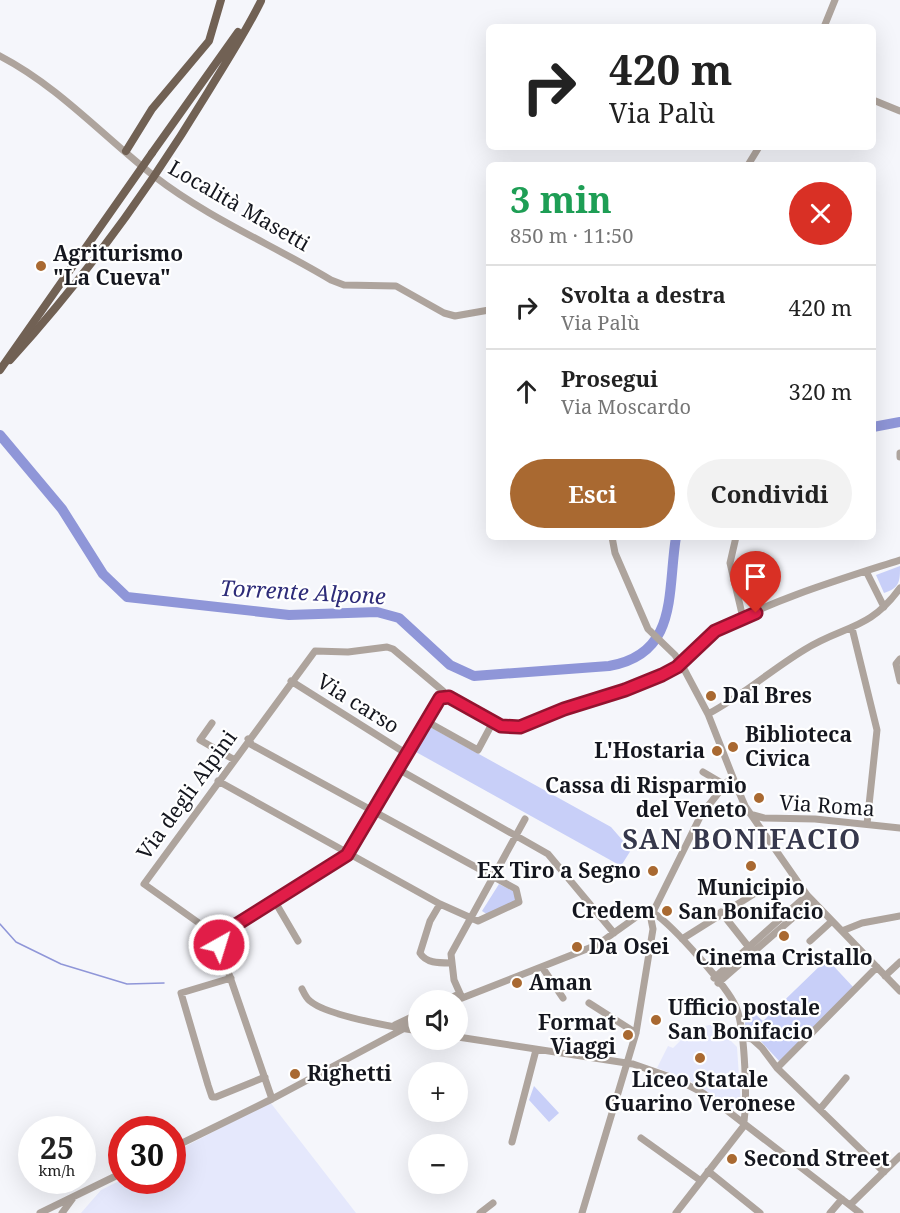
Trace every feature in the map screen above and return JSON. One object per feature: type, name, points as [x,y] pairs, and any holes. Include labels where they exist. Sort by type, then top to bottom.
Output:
[{"type":"main road","points":[[126,151],[152,109],[209,41],[221,0]]},
{"type":"main road","points":[[0,371],[261,0]]},
{"type":"main road","points":[[0,371],[41,326],[154,176],[187,127],[261,0]]},
{"type":"street","points":[[825,24],[835,0]]},
{"type":"street","name":"Località Masetti","points":[[0,56],[52,90],[154,176],[221,220],[344,285],[396,286],[444,314],[455,316],[486,311]]},
{"type":"street","points":[[876,101],[900,111]]},
{"type":"street","points":[[613,540],[615,553],[653,634],[680,663],[708,714],[728,763],[729,783]]},
{"type":"street","points":[[735,540],[730,563],[743,618]]},
{"type":"street","points":[[272,1099],[219,945],[220,938],[223,933],[349,852],[437,701],[444,696],[493,722],[513,727],[530,724],[564,709],[648,681],[680,663],[715,631],[743,618],[818,586],[900,560]]},
{"type":"street","points":[[866,571],[884,607]]},
{"type":"street","points":[[708,714],[737,698],[774,669],[812,645],[876,616],[900,588]]},
{"type":"street","points":[[852,628],[877,730],[867,824]]},
{"type":"street","name":"Via degli Alpini","points":[[220,938],[145,886],[145,882],[233,759],[315,651],[348,652],[387,647],[442,691],[444,696]]},
{"type":"street","points":[[900,659],[896,664],[900,681]]},
{"type":"street","name":"Via carso","points":[[291,681],[407,754]]},
{"type":"street","points":[[426,721],[478,750],[493,722]]},
{"type":"street","points":[[213,723],[200,740],[233,759]]},
{"type":"street","points":[[218,781],[440,904],[469,917],[481,921],[515,905],[519,897],[516,889],[252,745],[248,739]]},
{"type":"street","points":[[398,769],[548,854],[614,933]]},
{"type":"street","points":[[703,772],[729,783],[810,898],[900,991]]},
{"type":"street","points":[[582,1213],[636,1033],[653,929],[651,913],[693,828],[716,794],[729,783]]},
{"type":"street","name":"Via Roma","points":[[753,815],[764,819],[815,819],[900,828]]},
{"type":"street","points":[[457,990],[450,963],[451,954],[469,917],[525,819]]},
{"type":"street","points":[[682,939],[721,912],[760,890]]},
{"type":"street","points":[[716,980],[810,898]]},
{"type":"street","points":[[274,900],[298,940]]},
{"type":"street","points":[[440,904],[430,921],[420,953],[424,959],[450,963]]},
{"type":"street","points":[[721,912],[751,949]]},
{"type":"street","points":[[468,995],[597,945],[631,920],[651,913],[662,919],[682,939],[735,1005],[741,1036],[746,1110],[744,1123],[679,1212]]},
{"type":"street","points":[[842,931],[862,923],[900,916]]},
{"type":"street","points":[[810,941],[832,921]]},
{"type":"street","points":[[885,976],[900,962]]},
{"type":"street","points":[[543,967],[563,998]]},
{"type":"street","points":[[777,1068],[876,967]]},
{"type":"street","points":[[231,978],[181,993],[208,1085],[213,1097],[216,1097],[265,1077]]},
{"type":"street","points":[[302,989],[308,1000],[325,1009],[384,1026],[408,1029]]},
{"type":"street","points":[[589,1003],[636,1033]]},
{"type":"street","points":[[186,1141],[272,1099],[408,1021]]},
{"type":"street","points":[[399,1027],[408,1024]]},
{"type":"street","points":[[741,1036],[752,1039],[777,1068],[884,1172]]},
{"type":"street","points":[[468,1039],[628,1064],[651,1070],[692,1086],[744,1123],[860,1213]]},
{"type":"street","points":[[513,1142],[536,1050]]},
{"type":"street","points":[[820,1109],[846,1078]]},
{"type":"street","points":[[641,1138],[701,1181]]},
{"type":"street","points":[[850,1205],[900,1156]]},
{"type":"street","points":[[708,1171],[760,1213]]},
{"type":"street","points":[[40,1213],[108,1180]]},
{"type":"street","points":[[62,1213],[74,1197]]},
{"type":"street","points":[[830,1213],[842,1199]]},
{"type":"street","points":[[480,1213],[493,1203]]},
{"type":"shaded area","points":[[900,566],[898,583],[893,589],[884,593],[876,575]]},
{"type":"shaded area","points":[[430,727],[611,827],[631,850],[621,866],[416,752]]},
{"type":"shaded area","points":[[499,884],[515,892],[516,901],[488,915],[482,911]]},
{"type":"shaded area","points":[[827,959],[854,988],[780,1062],[757,1037],[745,1034],[745,1019],[755,1014],[763,1021]]},
{"type":"shaded area","name":"Liceo Statale Guarino Veronese","points":[[714,1024],[737,1047],[741,1106],[734,1110],[687,1079],[657,1068],[668,1046],[673,1048],[683,1038],[686,1040],[696,1028]]},
{"type":"shaded area","points":[[534,1086],[559,1113],[549,1122],[529,1100]]},
{"type":"shaded area","points":[[270,1102],[356,1213],[81,1213],[101,1190],[108,1186],[108,1194],[186,1194],[186,1146]]},
{"type":"waterway","name":"Torrente Alpone","points":[[876,426],[900,422]]},
{"type":"waterway","name":"Torrente Alpone","points":[[0,435],[62,509],[103,574],[127,597],[289,615],[377,612],[399,618],[450,665],[474,676],[609,666],[632,659],[648,649],[659,634],[665,618],[676,540]]},
{"type":"waterway","points":[[0,924],[16,942],[61,964],[127,984],[164,983]]},
{"type":"place","name":"Agriturismo \"La Cueva\"","points":[[41,266]]},
{"type":"place","name":"Dal Bres","points":[[711,696]]},
{"type":"place","name":"Biblioteca Civica","points":[[733,747]]},
{"type":"place","name":"L'Hostaria","points":[[717,751]]},
{"type":"place","name":"Cassa di Risparmio del Veneto","points":[[759,798]]},
{"type":"place","name":"Municipio San Bonifacio","points":[[751,866]]},
{"type":"place","name":"Ex Tiro a Segno","points":[[653,871]]},
{"type":"place","name":"Credem","points":[[667,911]]},
{"type":"place","name":"Cinema Cristallo","points":[[784,936]]},
{"type":"place","name":"Da Osei","points":[[577,947]]},
{"type":"place","name":"Aman","points":[[517,983]]},
{"type":"place","name":"Ufficio postale San Bonifacio","points":[[656,1020]]},
{"type":"place","name":"Format Viaggi","points":[[628,1035]]},
{"type":"place","name":"Liceo Statale Guarino Veronese","points":[[700,1058]]},
{"type":"place","name":"Righetti","points":[[295,1074]]},
{"type":"place","name":"Second Street","points":[[732,1159]]},
{"type":"district","name":"SAN BONIFACIO","points":[[742,840]]},
{"type":"route","points":[[219,945],[223,933],[347,855],[440,698],[449,697],[501,726],[520,727],[662,675],[677,667],[715,631],[756,613]]}]
